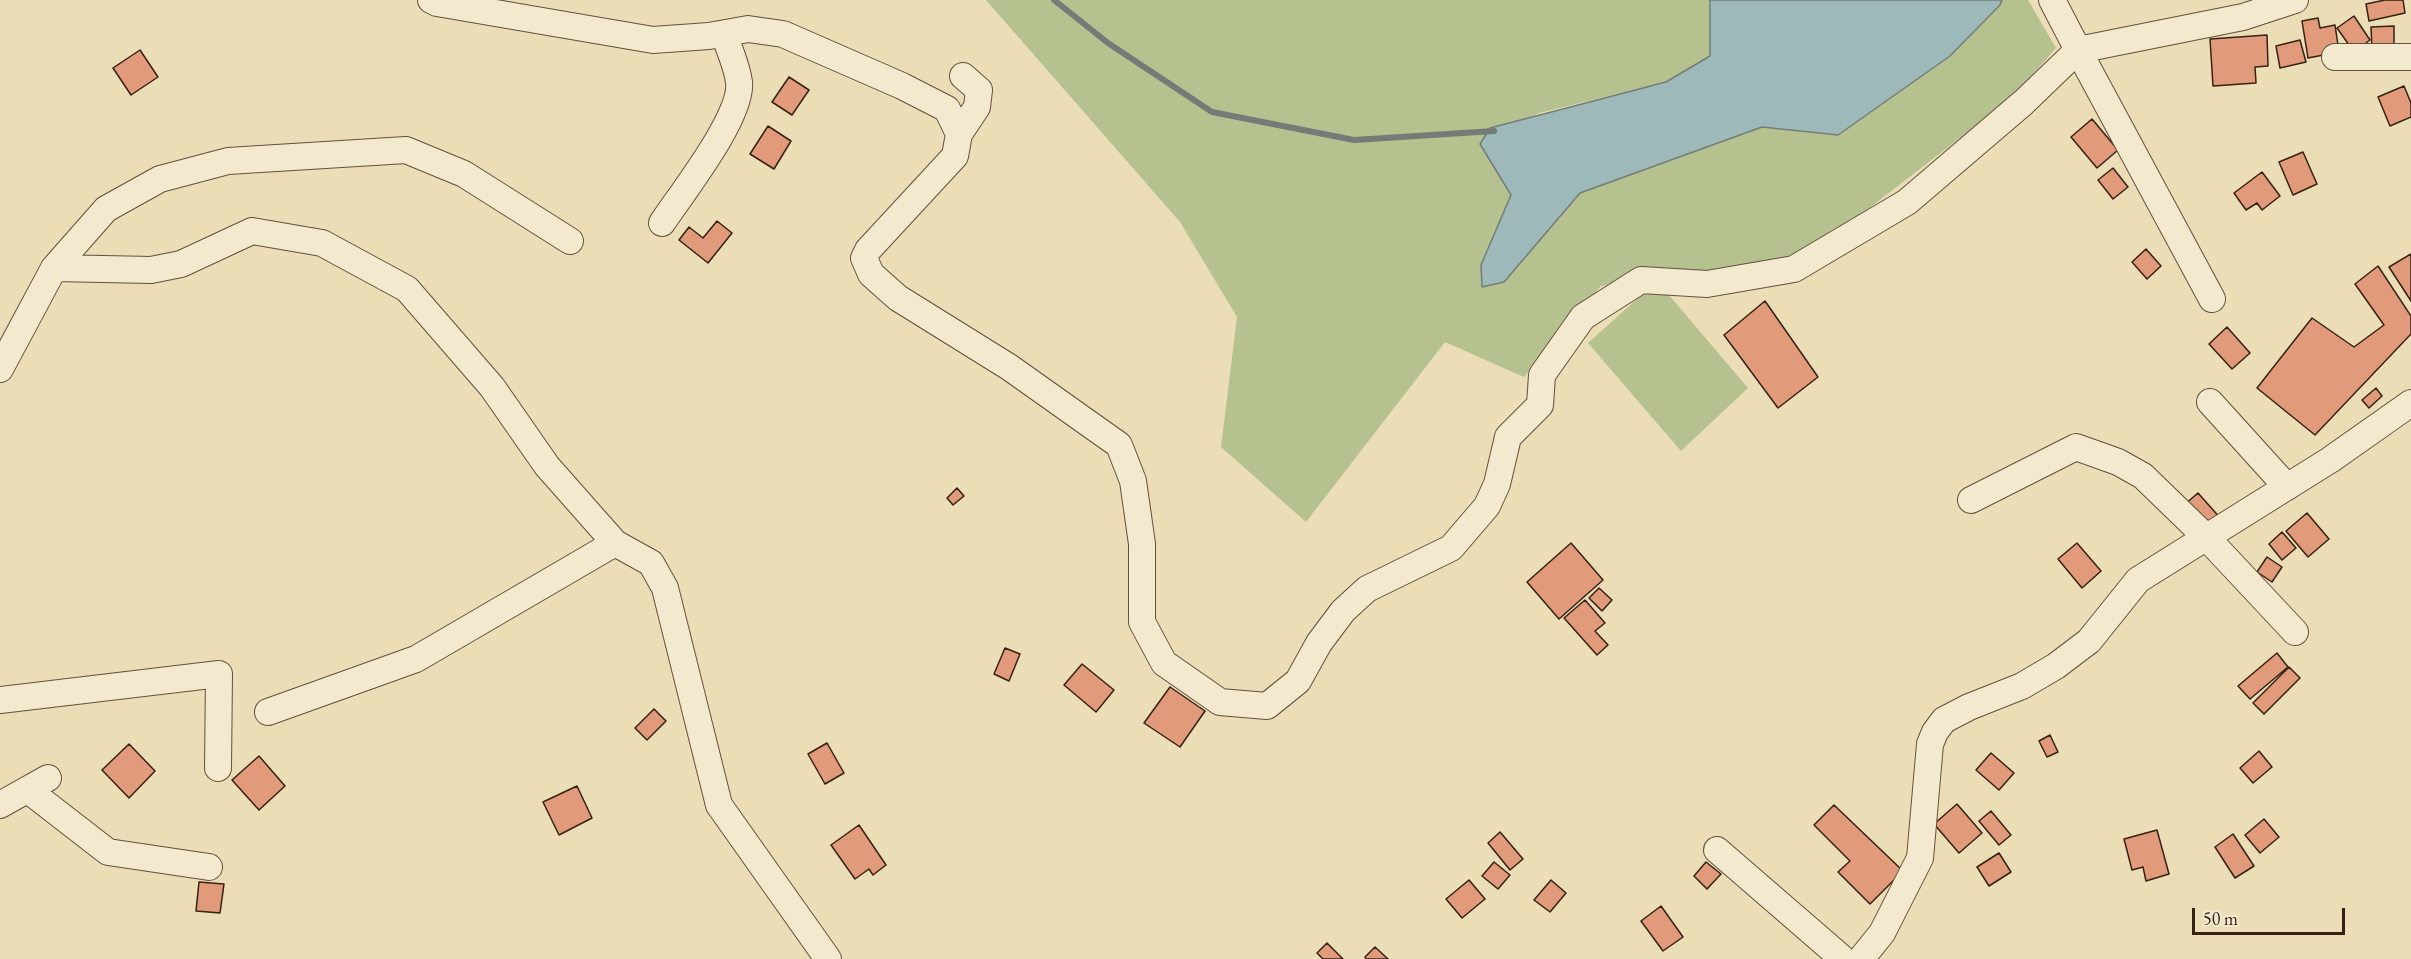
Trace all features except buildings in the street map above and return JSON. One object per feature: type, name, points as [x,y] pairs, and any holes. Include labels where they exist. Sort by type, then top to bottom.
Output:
[{"type":"street","points":[[431,0],[489,14],[652,40],[724,34],[748,29],[783,34],[902,86],[947,109],[959,134]]},
{"type":"street","points":[[2052,0],[2212,299]]},
{"type":"street","points":[[963,76],[979,90],[977,107],[959,134],[955,156],[868,250],[864,258],[871,274],[898,298],[1009,367],[1119,445],[1133,481],[1142,544],[1142,622],[1164,663],[1220,702],[1267,706],[1298,681],[1319,643],[1343,611],[1367,589],[1452,548],[1487,506],[1497,484],[1508,437],[1540,405],[1542,375],[1582,317],[1641,280],[1707,284],[1794,269],[1907,202],[2024,102],[2078,50],[2243,17],[2295,0]]},
{"type":"street","points":[[662,223],[725,129],[737,98],[739,84],[724,34]]},
{"type":"street","points":[[2335,57],[2411,57]]},
{"type":"street","points":[[0,369],[54,268],[106,209],[160,179],[228,161],[406,150],[464,174],[570,241]]},
{"type":"street","points":[[54,268],[151,270],[181,264],[252,231],[322,243],[407,289],[492,387],[547,466],[615,543],[651,563],[665,588],[719,805],[828,959]]},
{"type":"street","points":[[2210,402],[2287,488]]},
{"type":"street","points":[[1862,959],[1882,933],[1920,858],[1930,744],[1944,720],[1969,707],[2022,686],[2056,666],[2088,641],[2138,580],[2287,488],[2411,403]]},
{"type":"street","points":[[1971,500],[2076,447],[2133,469],[2207,538],[2295,632]]},
{"type":"street","points":[[268,712],[416,659],[615,543]]},
{"type":"street","points":[[0,700],[219,674],[218,768]]},
{"type":"street","points":[[0,805],[38,784],[108,852],[209,867]]},
{"type":"street","points":[[1717,850],[1843,959]]},
{"type":"green space","points":[[986,0],[1710,0],[1710,56],[1666,82],[1539,113],[1480,144],[1511,195],[1481,265],[1483,287],[1504,282],[1580,193],[1762,127],[1838,135],[1950,56],[2000,5],[2002,0],[2028,0],[2056,48],[2012,98],[1842,229],[1788,258],[1601,286],[1524,377],[1445,342],[1306,522],[1221,447],[1237,317],[1180,222]]},
{"type":"green space","points":[[1657,281],[1748,388],[1681,451],[1588,343]]},
{"type":"water","points":[[1710,0],[2002,0],[2000,5],[1950,56],[1838,135],[1762,127],[1580,193],[1504,282],[1482,287],[1481,265],[1511,195],[1480,144],[1490,128],[1666,82],[1710,56]]},
{"type":"waterway","points":[[1054,0],[1108,43],[1212,112],[1354,140],[1494,131]]}]
